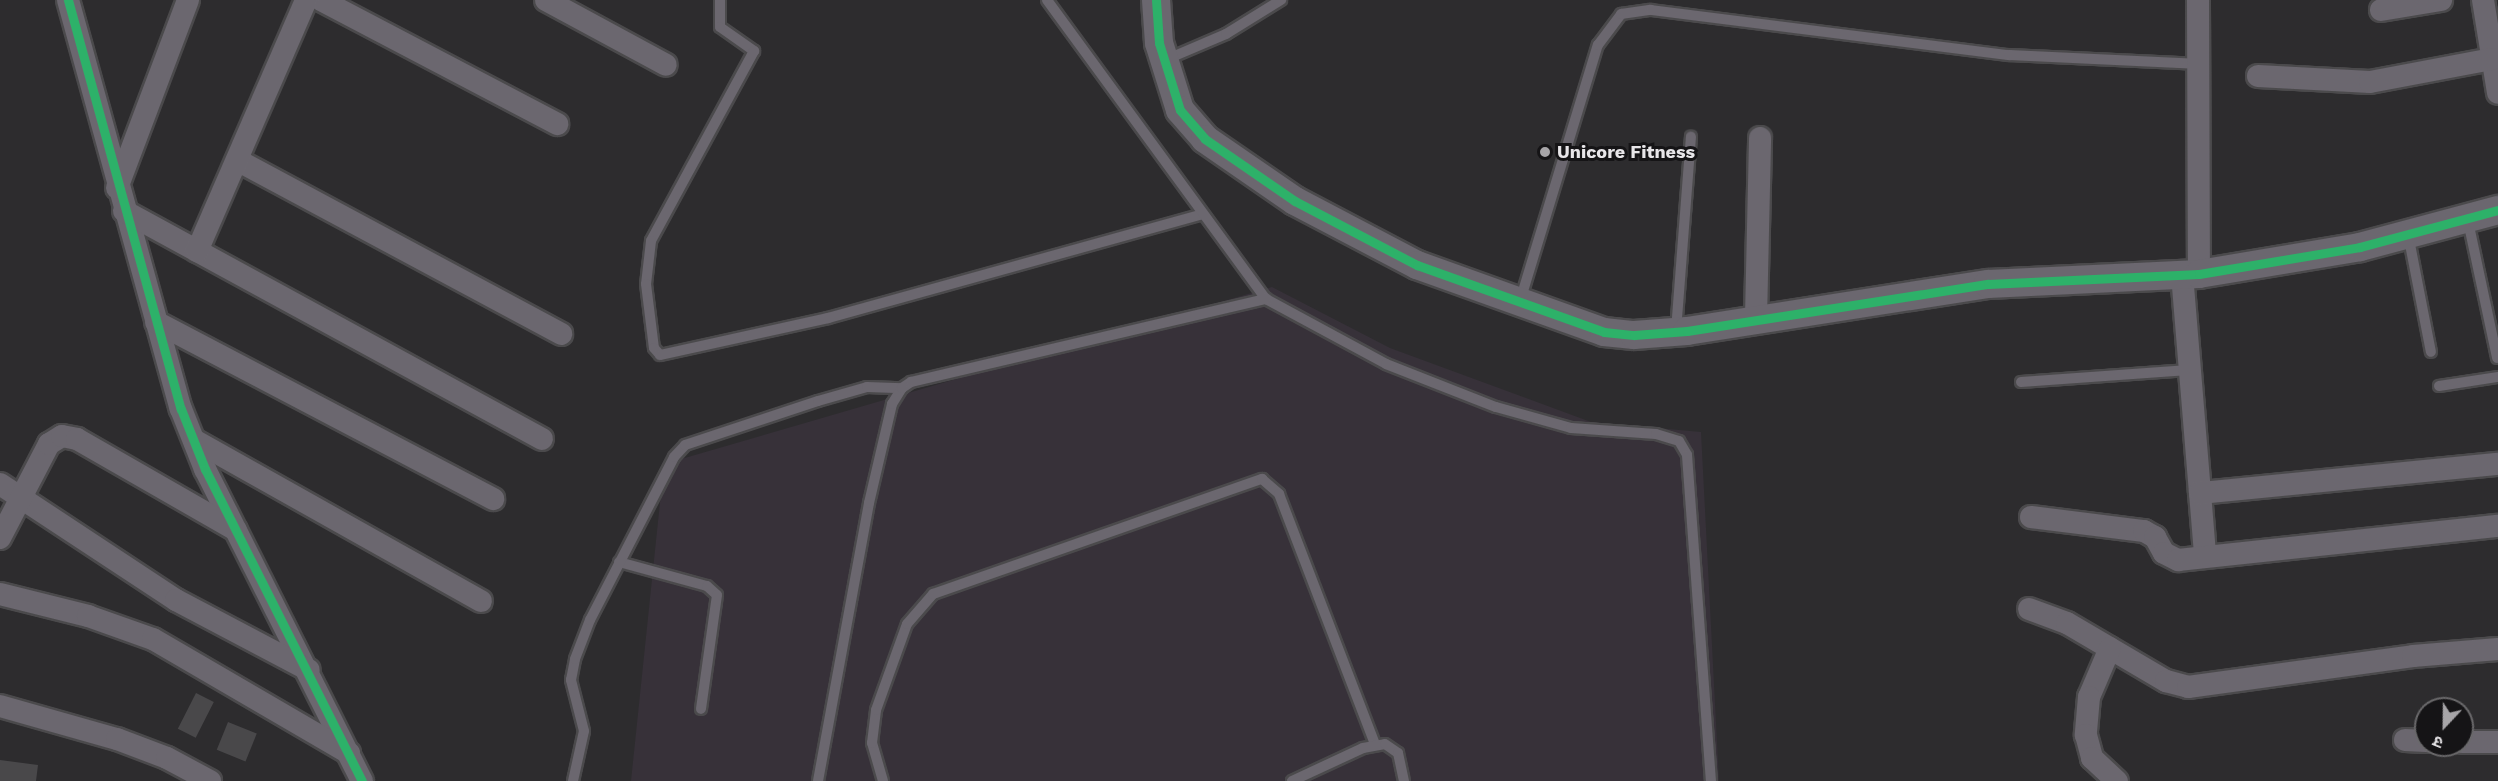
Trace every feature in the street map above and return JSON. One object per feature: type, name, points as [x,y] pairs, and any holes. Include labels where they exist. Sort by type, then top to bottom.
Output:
[{"type":"street","points":[[68,0],[117,188],[156,322],[194,440],[236,530],[309,670],[362,781]]},
{"type":"street","points":[[117,188],[188,0]]},
{"type":"street","points":[[197,251],[306,0]]},
{"type":"street","points":[[321,0],[557,124]]},
{"type":"street","points":[[546,0],[666,65]]},
{"type":"street","points":[[1156,0],[1164,60],[1180,110],[1205,139],[1295,201],[1417,265],[1604,332],[1634,335],[1676,332],[1988,284],[2191,274],[2360,247],[2498,210]]},
{"type":"street","points":[[2198,0],[2202,64],[2191,274],[2189,370],[2205,556]]},
{"type":"street","points":[[2381,10],[2440,0]]},
{"type":"street","points":[[2483,0],[2498,93]]},
{"type":"street","points":[[2258,76],[2370,82],[2492,59]]},
{"type":"street","points":[[1756,318],[1760,138]]},
{"type":"street","points":[[237,160],[561,334]]},
{"type":"street","points":[[124,211],[543,439]]},
{"type":"street","points":[[156,322],[493,499]]},
{"type":"street","points":[[0,538],[49,444],[69,436],[236,530]]},
{"type":"street","points":[[194,440],[481,602]]},
{"type":"street","points":[[2200,493],[2498,464]]},
{"type":"street","points":[[0,484],[22,496],[176,600],[309,670]]},
{"type":"street","points":[[2031,517],[2144,531],[2155,537],[2170,558],[2498,526]]},
{"type":"street","points":[[0,594],[87,616],[153,639],[349,753]]},
{"type":"street","points":[[2029,609],[2067,623],[2166,681],[2188,687],[2413,656],[2498,649]]},
{"type":"street","points":[[2110,648],[2089,698],[2086,735],[2092,758],[2116,781]]},
{"type":"street","points":[[0,706],[117,739],[175,774],[210,781]]},
{"type":"street","points":[[2474,742],[2498,742]]},
{"type":"lane","points":[[720,0],[720,27],[754,51],[651,241],[646,284],[654,348],[660,355],[828,318],[1203,214]]},
{"type":"lane","points":[[1047,0],[1266,299],[1386,364],[1496,407],[1571,428],[1656,434],[1679,441],[1687,455],[1712,781]]},
{"type":"lane","points":[[1164,60],[1226,34],[1277,1]]},
{"type":"lane","points":[[1520,302],[1598,45],[1621,14],[1651,10],[2009,54],[2202,64]]},
{"type":"lane","points":[[1676,332],[1691,137]]},
{"type":"lane","points":[[2467,218],[2497,358]]},
{"type":"lane","points":[[2408,234],[2431,352]]},
{"type":"lane","points":[[573,781],[584,720],[571,680],[581,640],[674,457],[686,445],[867,387],[902,388],[922,379],[1266,299]]},
{"type":"lane","points":[[2021,382],[2189,370]]},
{"type":"lane","points":[[2439,386],[2498,377]]},
{"type":"lane","points":[[818,781],[869,503],[892,404],[902,388]]},
{"type":"lane","points":[[883,781],[872,743],[876,710],[908,624],[933,594],[1262,479],[1279,494],[1376,744]]},
{"type":"lane","points":[[619,562],[707,586],[717,595],[701,709]]},
{"type":"lane","points":[[1292,781],[1376,744],[1385,744],[1398,753],[1404,781]]},
{"type":"shaded area","points":[[1272,287],[1390,348],[1591,422],[1701,432],[1719,781],[631,781],[664,464]]},
{"type":"building","points":[[196,693],[214,702],[196,738],[178,729]]},
{"type":"building","points":[[228,722],[257,734],[246,761],[217,750]]},
{"type":"building","points":[[0,760],[38,765],[36,781],[0,781]]},
{"type":"cycle path","points":[[68,0],[181,409],[205,469],[362,781]]},
{"type":"cycle path","points":[[1156,0],[1159,43],[1180,110],[1205,139],[1295,201],[1417,265],[1604,332],[1634,335],[1687,331],[1988,284],[2199,274],[2360,247],[2498,210]]},
{"type":"place","name":"Unicore Fitness","points":[[1545,152]]}]
